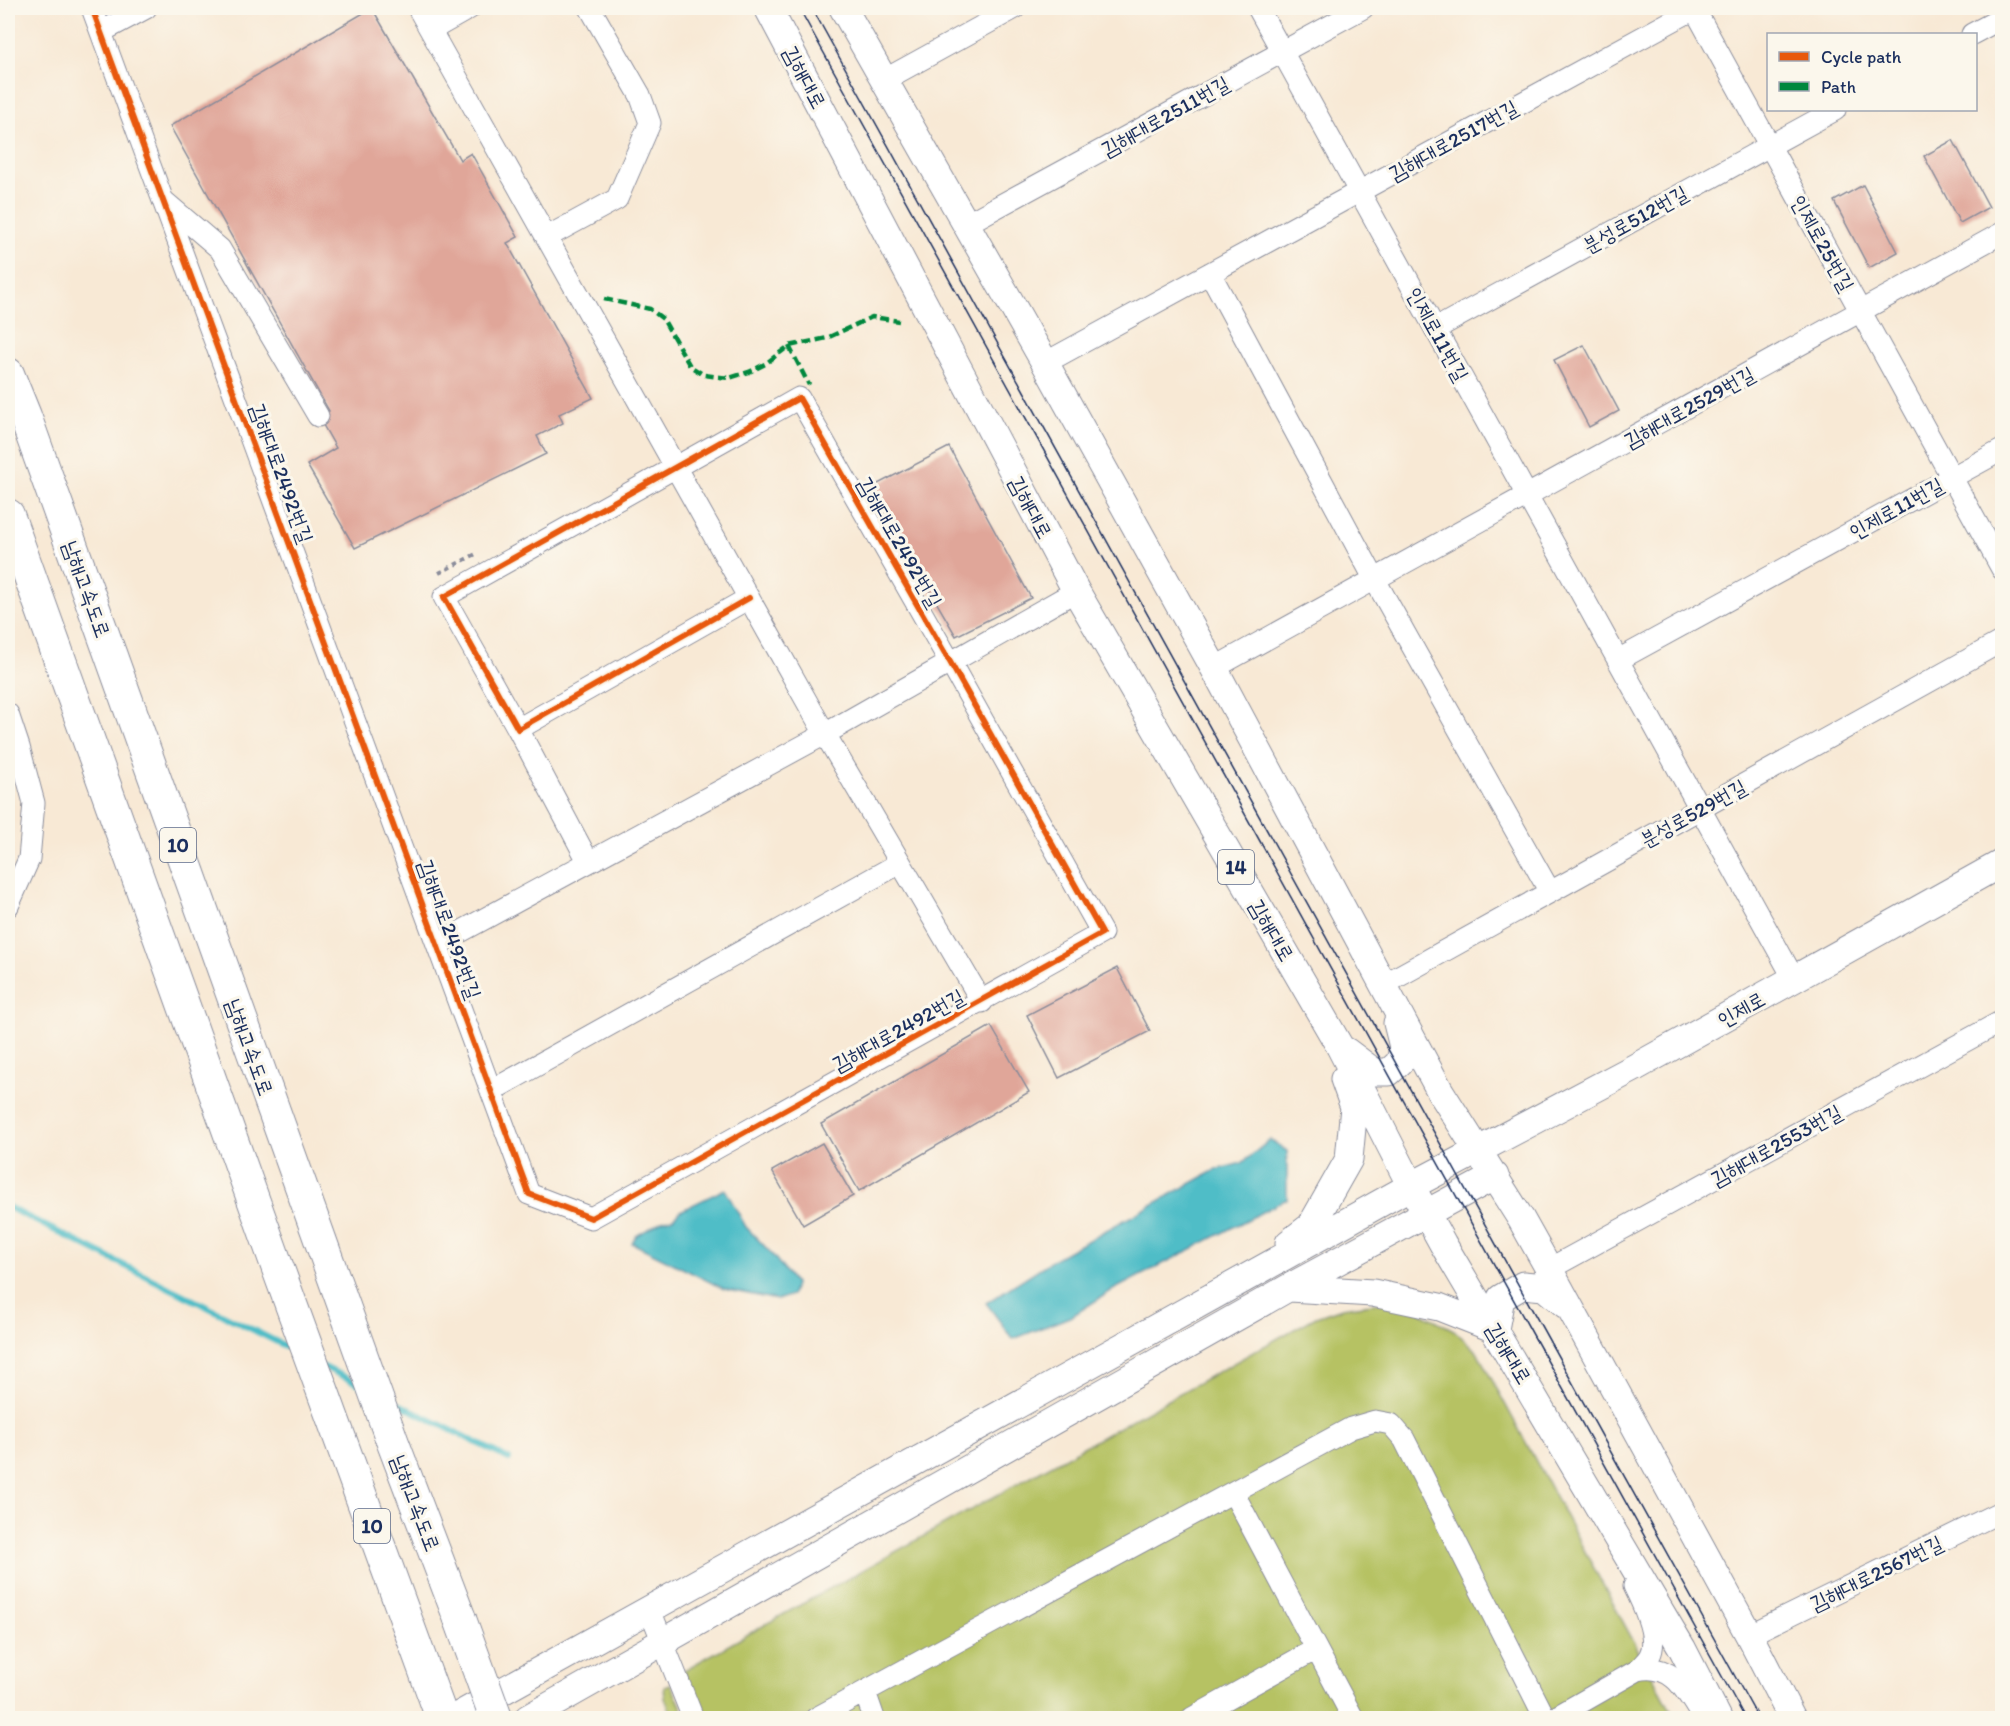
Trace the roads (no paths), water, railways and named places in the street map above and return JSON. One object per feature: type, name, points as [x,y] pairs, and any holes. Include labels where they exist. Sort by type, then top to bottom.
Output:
[{"type":"highway","points":[[8,362],[25,416]]},
{"type":"highway","name":"남해고속도로","points":[[8,374],[334,1273],[393,1443],[496,1719]]},
{"type":"highway","name":"10","points":[[8,515],[442,1719]]},
{"type":"main road","name":"김해대로","points":[[768,8],[1076,591],[1340,1047],[1426,1214],[1682,1648],[1719,1719]]},
{"type":"main road","points":[[843,8],[1045,363],[1214,668],[1440,1091],[1495,1176],[1571,1308],[1749,1635],[1792,1719]]},
{"type":"main road","name":"인제로","points":[[1234,1284],[1794,980],[2002,863]]},
{"type":"main road","points":[[1340,1047],[1374,1072],[1389,1072],[1400,1062],[1403,1047],[1386,992]]},
{"type":"main road","points":[[454,1719],[1234,1284],[1311,1226],[1348,1158],[1354,1107],[1317,1008]]},
{"type":"main road","points":[[528,1719],[1288,1288],[1495,1176]]},
{"type":"main road","points":[[1288,1288],[1373,1293],[1439,1307],[1495,1329],[1501,1298],[1524,1285],[1544,1287],[1571,1308]]},
{"type":"street","name":"김해대로2492번길","points":[[92,8],[529,1194],[591,1218],[982,1002],[1102,933],[799,398],[444,597],[588,861]]},
{"type":"street","points":[[101,32],[147,8]]},
{"type":"street","name":"김해대로2492번길","points":[[418,8],[825,734],[982,1002]]},
{"type":"street","points":[[430,30],[470,8]]},
{"type":"street","points":[[547,237],[617,200],[650,123],[640,95],[590,8]]},
{"type":"street","points":[[884,80],[1015,8]]},
{"type":"street","name":"인제로11번길","points":[[1258,8],[1794,980]]},
{"type":"street","name":"김해대로2511번길","points":[[966,224],[1363,8]]},
{"type":"street","name":"인제로25번길","points":[[1695,8],[2002,569]]},
{"type":"street","name":"김해대로2517번길","points":[[1045,363],[1695,8]]},
{"type":"street","points":[[1974,33],[2002,18]]},
{"type":"street","name":"분성로512번길","points":[[1435,329],[1833,111]]},
{"type":"street","points":[[164,202],[220,249],[318,416]]},
{"type":"street","name":"김해대로2529번길","points":[[1214,668],[2002,233]]},
{"type":"street","points":[[1210,273],[1374,580],[1550,892]]},
{"type":"street","points":[[1952,478],[2002,450]]},
{"type":"street","name":"인제로11번길","points":[[1618,660],[1952,478]]},
{"type":"street","points":[[950,662],[1076,591]]},
{"type":"street","points":[[518,729],[749,598]]},
{"type":"street","name":"분성로529번길","points":[[1386,992],[1550,892],[2002,641]]},
{"type":"street","name":"김해대로2492번길","points":[[438,944],[825,734],[950,662]]},
{"type":"street","points":[[8,714],[34,803],[28,859],[8,906]]},
{"type":"street","points":[[491,1091],[900,863]]},
{"type":"street","name":"김해대로2553번길","points":[[1549,1269],[2002,1021]]},
{"type":"street","points":[[816,1719],[1351,1428],[1375,1421],[1391,1424],[1404,1439],[1545,1719]]},
{"type":"street","points":[[1567,1450],[1640,1598],[1651,1629],[1651,1654],[1638,1670]]},
{"type":"street","points":[[1233,1492],[1353,1719]]},
{"type":"street","name":"김해대로2567번길","points":[[1749,1635],[2002,1511]]},
{"type":"street","points":[[650,1610],[693,1719]]},
{"type":"street","points":[[1192,1719],[1316,1649]]},
{"type":"street","points":[[1554,1719],[1638,1670],[1652,1667],[1668,1673],[1683,1688],[1703,1719]]},
{"type":"street","points":[[865,1692],[874,1719]]},
{"type":"water","points":[[1270,1140],[1287,1151],[1287,1199],[1111,1291],[1072,1316],[1013,1339],[986,1303],[1056,1258],[1215,1170],[1242,1163]]},
{"type":"water","points":[[725,1189],[746,1227],[771,1253],[795,1284],[792,1295],[777,1300],[724,1289],[632,1243],[636,1236]]},
{"type":"waterway","points":[[8,1207],[297,1352]]},
{"type":"waterway","points":[[324,1367],[361,1385]]},
{"type":"waterway","points":[[389,1399],[509,1459]]},
{"type":"tram line","points":[[799,8],[1745,1718]]},
{"type":"tram line","points":[[812,8],[1758,1718]]}]
